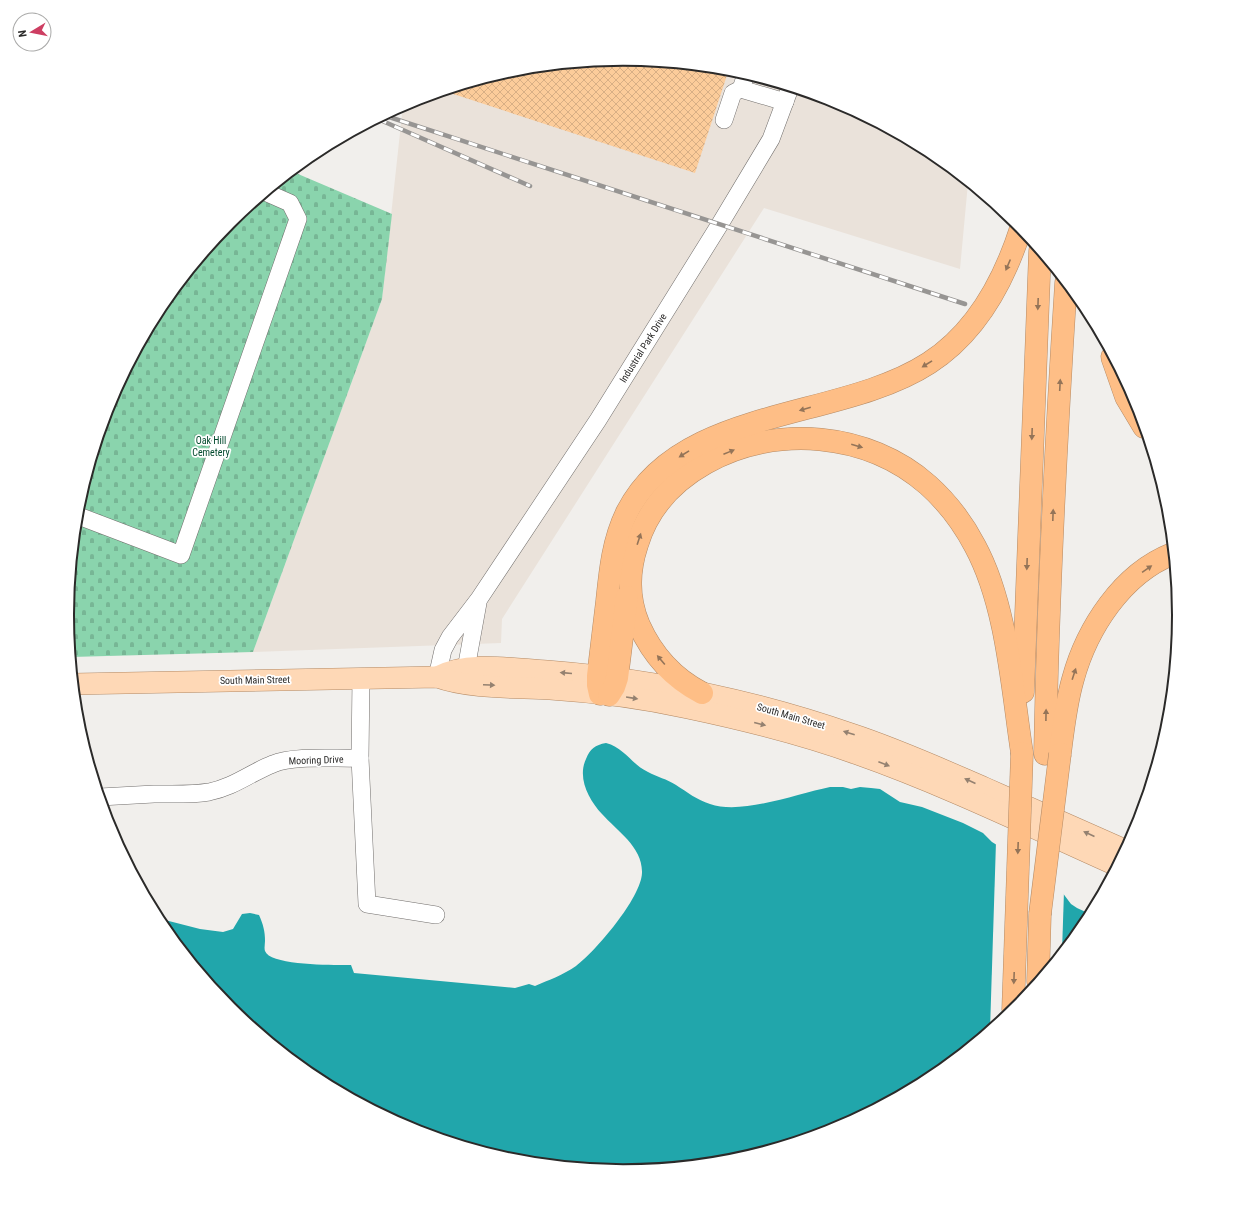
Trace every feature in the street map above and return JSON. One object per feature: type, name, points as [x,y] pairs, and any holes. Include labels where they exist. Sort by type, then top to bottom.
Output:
[{"type":"highway","points":[[606,686],[611,568],[615,545],[622,522],[628,511],[641,491],[650,481],[667,465],[700,444],[725,433],[754,423],[871,390],[903,378],[929,364],[960,338],[985,307],[1006,268],[1018,235]]},
{"type":"highway","points":[[1013,1000],[1023,687],[1040,259]]},
{"type":"highway","points":[[1038,973],[1040,914],[1053,754],[1048,642],[1057,437],[1066,291]]},
{"type":"highway","points":[[606,686],[640,533],[652,510],[669,489],[687,474],[719,456],[755,443],[778,439],[802,438],[828,440],[866,449],[878,454],[900,465],[927,484],[956,516],[976,548],[989,578],[999,610],[1022,753]]},
{"type":"highway","points":[[1053,754],[1073,677],[1084,648],[1099,620],[1117,595],[1128,584],[1149,567],[1168,556]]},
{"type":"highway","points":[[630,574],[632,603],[636,616],[648,642],[661,660],[675,675],[702,693]]},
{"type":"main road","name":"South Main Street","points":[[78,684],[437,677],[451,671],[464,676],[507,668],[606,686],[686,707],[760,724],[834,746],[919,778],[1112,863]]},
{"type":"main road","name":"South Main Street","points":[[606,686],[702,693],[787,714],[852,734],[932,764],[1120,848]]},
{"type":"street","points":[[724,120],[732,93],[743,82],[787,95]]},
{"type":"street","name":"Industrial Park Drive","points":[[437,677],[441,657],[455,630],[479,599],[598,420],[720,224],[771,139],[787,95]]},
{"type":"street","points":[[82,518],[181,555],[298,219],[290,203],[270,194]]},
{"type":"street","name":"Industrial Park Drive","points":[[464,676],[475,613],[479,599]]},
{"type":"street","points":[[361,678],[360,758],[367,904],[436,915]]},
{"type":"street","name":"Mooring Drive","points":[[105,797],[209,792],[225,788],[273,764],[295,759],[360,758]]},
{"type":"shaded area","points":[[587,67],[658,67],[730,77],[765,85],[799,95],[833,108],[865,123],[928,159],[968,188],[960,269],[764,208],[502,619],[501,643],[253,652],[382,299],[402,113],[446,95],[515,77]]},
{"type":"green space","name":"Oak Hill Cemetery","points":[[296,173],[392,214],[382,299],[253,652],[75,657],[74,615],[78,543],[92,473],[103,439],[115,405],[147,340],[187,281],[210,253],[234,227],[261,202]]},
{"type":"water","points":[[606,743],[613,745],[642,769],[673,783],[692,796],[710,804],[723,807],[753,805],[830,787],[880,789],[900,802],[922,807],[963,823],[983,833],[992,842],[1034,868],[1062,892],[1071,904],[1084,911],[1058,949],[1011,1003],[957,1051],[897,1090],[833,1122],[799,1135],[765,1145],[694,1159],[658,1163],[622,1164],[587,1163],[551,1159],[480,1145],[446,1135],[412,1122],[348,1090],[288,1051],[234,1003],[187,949],[166,920],[200,929],[223,932],[233,929],[242,914],[250,913],[259,915],[263,925],[265,937],[265,951],[270,956],[278,960],[304,964],[351,965],[354,973],[515,988],[529,984],[535,986],[566,972],[585,959],[616,923],[640,884],[642,873],[641,864],[634,847],[597,808],[586,788],[583,774],[586,759],[593,748]]},
{"type":"pier","points":[[996,842],[1035,866],[1064,891],[1062,943],[1035,977],[1011,1003],[990,1022]]},
{"type":"building","points":[[587,67],[658,67],[727,76],[695,173],[451,93],[515,77]]},
{"type":"railway","points":[[391,118],[965,304]]},
{"type":"railway","points":[[383,121],[530,186]]}]
